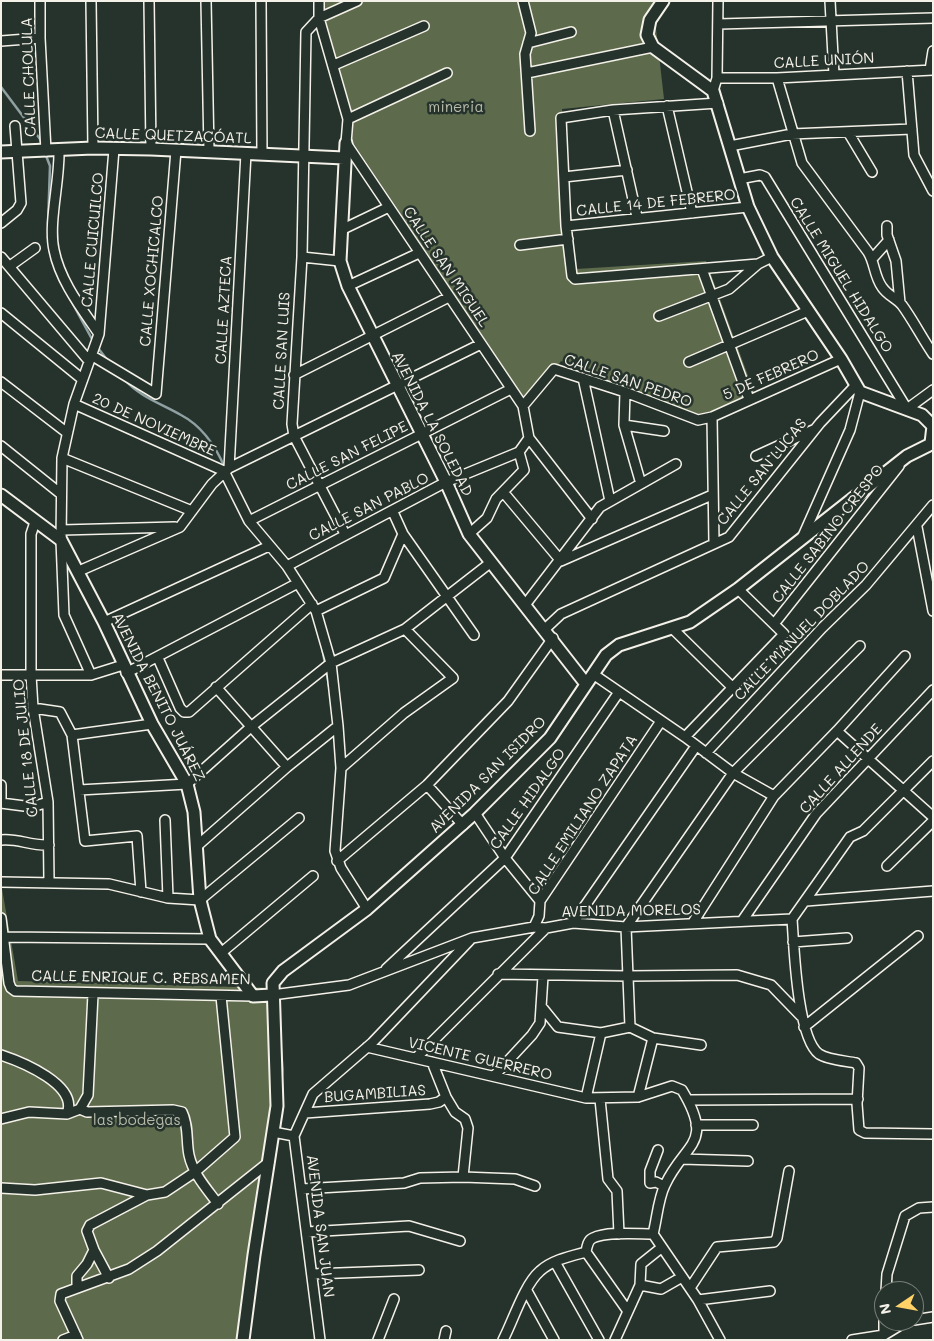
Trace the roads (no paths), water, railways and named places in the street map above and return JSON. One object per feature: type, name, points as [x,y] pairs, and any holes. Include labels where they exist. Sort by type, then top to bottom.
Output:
[{"type":"street","name":"CALLE CHOLULA","points":[[40,1],[46,151]]},
{"type":"street","points":[[91,1],[93,148]]},
{"type":"street","points":[[149,1],[151,149]]},
{"type":"street","points":[[206,1],[209,151]]},
{"type":"street","points":[[261,1],[262,154]]},
{"type":"street","points":[[319,1],[319,18],[348,119],[346,143]]},
{"type":"street","points":[[319,18],[357,1]]},
{"type":"street","points":[[523,1],[530,33],[525,54],[530,131]]},
{"type":"street","points":[[663,1],[650,20],[647,35],[653,47],[714,91]]},
{"type":"street","points":[[718,1],[717,78],[714,91],[748,207],[772,257],[841,359],[858,388],[922,415],[933,426],[932,443]]},
{"type":"street","points":[[830,1],[834,75]]},
{"type":"street","name":"CALLE SAN LUIS","points":[[319,18],[306,32],[302,257],[292,424],[294,436],[345,534]]},
{"type":"street","points":[[719,24],[933,18]]},
{"type":"street","points":[[334,65],[424,26]]},
{"type":"street","points":[[528,43],[571,32]]},
{"type":"street","points":[[1,41],[40,38]]},
{"type":"street","points":[[527,73],[653,47]]},
{"type":"street","points":[[931,70],[933,51]]},
{"type":"street","name":"CALLE UNIÓN","points":[[717,78],[777,78],[931,70]]},
{"type":"street","points":[[907,71],[914,155],[933,191]]},
{"type":"street","points":[[348,119],[447,72]]},
{"type":"street","points":[[777,78],[802,163],[872,259],[874,274],[881,286],[888,295],[900,303],[933,354]]},
{"type":"street","points":[[718,103],[614,110],[561,118],[566,226],[572,276],[575,278],[758,264]]},
{"type":"street","points":[[667,106],[692,213]]},
{"type":"street","points":[[614,110],[637,217]]},
{"type":"street","points":[[1,223],[17,210],[21,203],[15,126]]},
{"type":"street","points":[[730,146],[792,134],[912,128]]},
{"type":"street","points":[[848,132],[872,172]]},
{"type":"street","name":"AVENIDA LA SOLEDAD","points":[[346,143],[340,230],[340,261],[348,286],[371,336],[446,482],[469,534],[490,563],[549,634],[590,679]]},
{"type":"street","name":"CALLE SAN MIGUEL","points":[[346,143],[523,406]]},
{"type":"street","name":"CALLE QUETZACÓATL","points":[[1,152],[93,148],[151,149],[344,158]]},
{"type":"street","name":"CALLE CUICUILCO","points":[[91,675],[64,615],[61,535],[62,458],[66,432],[74,404],[99,334],[114,149]]},
{"type":"street","points":[[59,150],[60,173],[53,230],[54,249],[60,270],[99,334]]},
{"type":"street","name":"CALLE XOCHICALCO","points":[[90,358],[156,394],[176,150]]},
{"type":"street","name":"CALLE AZTECA","points":[[226,470],[246,152]]},
{"type":"street","points":[[564,177],[627,170]]},
{"type":"street","name":"CALLE MIGUEL HIDALGO","points":[[739,179],[760,175],[765,177],[907,409]]},
{"type":"street","points":[[340,230],[389,207]]},
{"type":"street","name":"CALLE 14 DE FEBRERO","points":[[566,226],[637,217],[748,207]]},
{"type":"street","points":[[887,226],[889,240],[896,261],[900,303]]},
{"type":"street","points":[[520,245],[568,239]]},
{"type":"street","points":[[872,259],[889,240]]},
{"type":"street","points":[[10,266],[35,248]]},
{"type":"street","points":[[348,286],[419,253]]},
{"type":"street","points":[[1,256],[90,358]]},
{"type":"street","points":[[302,257],[340,261]]},
{"type":"street","points":[[659,316],[738,284],[758,264],[772,257]]},
{"type":"street","points":[[702,269],[749,399]]},
{"type":"street","points":[[294,375],[450,297]]},
{"type":"street","points":[[689,362],[808,311]]},
{"type":"street","points":[[1,312],[82,379]]},
{"type":"street","points":[[79,571],[180,527],[226,470],[481,344]]},
{"type":"street","name":"5 DE FEBRERO","points":[[712,417],[841,359]]},
{"type":"street","name":"CALLE SAN PEDRO","points":[[523,406],[554,369],[625,392],[698,420],[712,417]]},
{"type":"street","points":[[583,378],[610,501]]},
{"type":"street","points":[[1,382],[66,432]]},
{"type":"street","name":"CALLE SAN FELIPE","points":[[249,521],[511,388]]},
{"type":"street","points":[[803,536],[850,430],[858,388]]},
{"type":"street","name":"CALLE SAN LUCAS","points":[[337,861],[427,785],[508,701],[561,614],[729,537],[815,429],[858,388]]},
{"type":"street","points":[[907,409],[933,390]]},
{"type":"street","points":[[625,392],[624,425],[640,484]]},
{"type":"street","name":"20 DE NOVIEMBRE","points":[[74,404],[226,470]]},
{"type":"street","points":[[523,406],[529,438],[592,518]]},
{"type":"street","points":[[712,417],[714,543]]},
{"type":"street","points":[[624,425],[664,431]]},
{"type":"street","points":[[756,456],[815,429]]},
{"type":"street","points":[[469,534],[487,518],[496,499],[504,493],[524,470],[519,452],[529,438]]},
{"type":"street","name":"AVENIDA SAN ISIDRO","points":[[272,995],[273,984],[283,971],[367,909],[463,825],[550,738],[606,655],[619,645],[690,622],[738,589],[907,456],[932,443]]},
{"type":"street","points":[[1,446],[62,494]]},
{"type":"street","name":"CALLE SAN PABLO","points":[[288,566],[345,534],[393,512],[446,482],[519,452]]},
{"type":"street","name":"CALLE SABINO CRESPO","points":[[685,737],[784,634],[774,624],[907,456]]},
{"type":"street","points":[[62,458],[192,511]]},
{"type":"street","points":[[525,605],[600,507],[676,464]]},
{"type":"street","points":[[226,470],[249,521],[288,566],[314,608],[331,663],[338,726],[340,768],[335,852],[337,861],[367,909]]},
{"type":"street","points":[[504,493],[561,560]]},
{"type":"street","name":"AVENIDA BENITO JUÁREZ","points":[[1,495],[35,522],[61,535],[152,724],[188,784],[198,846],[200,900],[210,939],[253,996]]},
{"type":"street","points":[[561,560],[712,495]]},
{"type":"street","name":"CALLE MANUEL DOBLADO","points":[[706,753],[822,628],[866,586],[917,527],[933,505]]},
{"type":"street","points":[[393,512],[403,534],[474,635]]},
{"type":"street","name":"CALLE 18 DE JULIO","points":[[35,522],[31,534],[33,708],[48,802],[49,881]]},
{"type":"street","points":[[61,535],[180,527]]},
{"type":"street","points":[[917,527],[933,611]]},
{"type":"street","points":[[158,658],[180,708],[184,712],[193,709],[216,686],[314,608],[384,578],[403,534]]},
{"type":"street","points":[[104,622],[269,546]]},
{"type":"street","points":[[79,790],[188,784],[252,726],[331,663],[405,629],[445,596],[490,563]]},
{"type":"street","points":[[1,676],[91,675],[125,669],[158,658],[298,583]]},
{"type":"street","points":[[738,589],[774,624]]},
{"type":"street","points":[[340,768],[404,713],[453,678],[405,629]]},
{"type":"street","points":[[672,629],[732,687]]},
{"type":"street","points":[[630,1027],[626,927],[733,773],[860,646]]},
{"type":"street","points":[[692,924],[774,796],[906,656]]},
{"type":"street","points":[[590,679],[618,692],[685,737],[733,773],[774,796]]},
{"type":"street","points":[[216,686],[287,767]]},
{"type":"street","name":"CALLE ALLENDE","points":[[742,921],[816,814],[933,690]]},
{"type":"street","name":"CALLE HIDALGO","points":[[382,972],[505,858],[618,692]]},
{"type":"street","points":[[33,708],[60,712],[72,735],[85,840],[137,836],[141,892]]},
{"type":"street","name":"CALLE EMILIANO ZAPATA","points":[[534,927],[539,916],[540,901],[661,721]]},
{"type":"street","points":[[72,735],[152,724]]},
{"type":"street","points":[[198,846],[287,767],[338,726]]},
{"type":"street","points":[[837,731],[933,817]]},
{"type":"street","points":[[573,924],[696,746]]},
{"type":"street","points":[[933,761],[863,831],[850,837],[792,919],[801,1016],[804,1027],[812,1046],[820,1055],[856,1063],[859,1068],[859,1130],[865,1134],[933,1134]]},
{"type":"street","points":[[1,785],[1,802],[32,807],[48,802]]},
{"type":"street","points":[[427,785],[463,825]]},
{"type":"street","points":[[475,813],[505,858],[540,901]]},
{"type":"street","points":[[1,882],[49,881],[109,884],[168,898],[200,900],[299,818]]},
{"type":"street","points":[[165,820],[168,898]]},
{"type":"street","points":[[887,866],[933,821]]},
{"type":"street","points":[[1,840],[17,840],[33,846],[48,845]]},
{"type":"street","points":[[221,953],[313,876]]},
{"type":"street","points":[[806,901],[933,891]]},
{"type":"street","points":[[1,918],[4,937],[210,939]]},
{"type":"street","name":"AVENIDA MORELOS","points":[[272,995],[350,985],[472,938],[534,927],[546,928],[573,924],[626,927],[792,919]]},
{"type":"street","points":[[416,1058],[546,928]]},
{"type":"street","points":[[804,1027],[918,936]]},
{"type":"street","name":"CALLE ENRIQUE C. REBSAMEN","points":[[4,937],[11,988],[15,991],[221,996],[272,995]]},
{"type":"street","points":[[294,1136],[313,1094],[367,1047],[472,938]]},
{"type":"street","points":[[793,942],[848,938]]},
{"type":"street","points":[[498,974],[543,976],[737,975],[771,985],[801,1016]]},
{"type":"street","points":[[494,1076],[532,1035],[540,1023],[543,976]]},
{"type":"street","points":[[1,1119],[29,1112],[67,1114],[80,1109],[88,1095],[93,994]]},
{"type":"street","points":[[243,1340],[277,1106],[272,995]]},
{"type":"street","points":[[1,1188],[35,1190],[101,1184],[147,1194],[165,1192],[195,1172],[236,1137],[221,996]]},
{"type":"street","points":[[542,1006],[558,1027],[601,1034],[630,1027],[653,1038],[700,1044]]},
{"type":"street","points":[[586,1098],[601,1034]]},
{"type":"street","points":[[638,1098],[653,1038]]},
{"type":"street","name":"VICENTE GUERRERO","points":[[367,1047],[586,1098],[638,1098],[672,1086],[682,1090],[688,1100]]},
{"type":"street","points":[[1,1055],[24,1062],[67,1094],[70,1102],[67,1114]]},
{"type":"street","points":[[432,1062],[446,1097],[455,1112],[465,1119],[468,1128],[463,1177]]},
{"type":"street","name":"BUGAMBILIAS","points":[[305,1113],[430,1104],[439,1102],[446,1097]]},
{"type":"street","points":[[600,1099],[608,1179],[617,1191],[619,1234]]},
{"type":"street","points":[[720,1340],[698,1300],[653,1234],[664,1186],[696,1140],[696,1125],[688,1100],[858,1099]]},
{"type":"street","points":[[80,1109],[87,1112],[173,1110],[182,1112],[186,1121],[189,1156],[195,1172],[218,1204]]},
{"type":"street","points":[[696,1125],[753,1125]]},
{"type":"street","name":"AVENIDA SAN JUAN","points":[[274,1132],[294,1136],[320,1340]]},
{"type":"street","points":[[658,1150],[650,1171],[650,1183],[656,1182],[664,1186]]},
{"type":"street","points":[[682,1160],[748,1161]]},
{"type":"street","points":[[63,1340],[77,1338],[60,1301],[61,1294],[109,1278],[129,1269],[218,1204],[270,1162]]},
{"type":"street","points":[[690,1288],[717,1247],[774,1242],[777,1238],[789,1171]]},
{"type":"street","points":[[302,1189],[404,1183],[420,1178],[463,1177],[515,1180],[535,1186]]},
{"type":"street","points":[[109,1278],[94,1250],[87,1231],[90,1225],[147,1194]]},
{"type":"street","points":[[887,1281],[887,1274],[905,1216],[919,1208],[933,1207]]},
{"type":"street","points":[[307,1232],[409,1226],[460,1241]]},
{"type":"street","points":[[627,1310],[586,1252],[588,1242],[594,1237],[619,1234],[653,1234]]},
{"type":"street","points":[[615,1340],[640,1285],[641,1264],[661,1248]]},
{"type":"street","points":[[77,1288],[77,1276],[88,1264],[94,1250]]},
{"type":"street","points":[[503,1340],[526,1291],[539,1271],[555,1262],[586,1252]]},
{"type":"street","points":[[555,1262],[599,1340]]},
{"type":"street","points":[[313,1274],[419,1270]]},
{"type":"street","points":[[640,1285],[661,1289],[682,1277]]},
{"type":"street","points":[[526,1291],[554,1340]]},
{"type":"street","points":[[698,1300],[770,1291]]},
{"type":"street","points":[[378,1340],[394,1299]]},
{"type":"street","points":[[852,1340],[869,1339],[889,1331]]},
{"type":"waterway","points":[[1,87],[40,139],[42,145]]},
{"type":"waterway","points":[[45,153],[50,166],[48,224]]},
{"type":"waterway","points":[[48,237],[50,251]]},
{"type":"waterway","points":[[68,295],[93,341]]},
{"type":"waterway","points":[[98,348],[108,361]]},
{"type":"waterway","points":[[125,380],[144,396],[181,415],[202,431],[213,445],[225,468]]},
{"type":"waterway","points":[[322,647],[325,664]]},
{"type":"waterway","points":[[326,669],[329,686]]},
{"type":"park label","name":"mineria","points":[[456,107]]},
{"type":"park label","name":"las bodegas","points":[[137,1120]]}]
